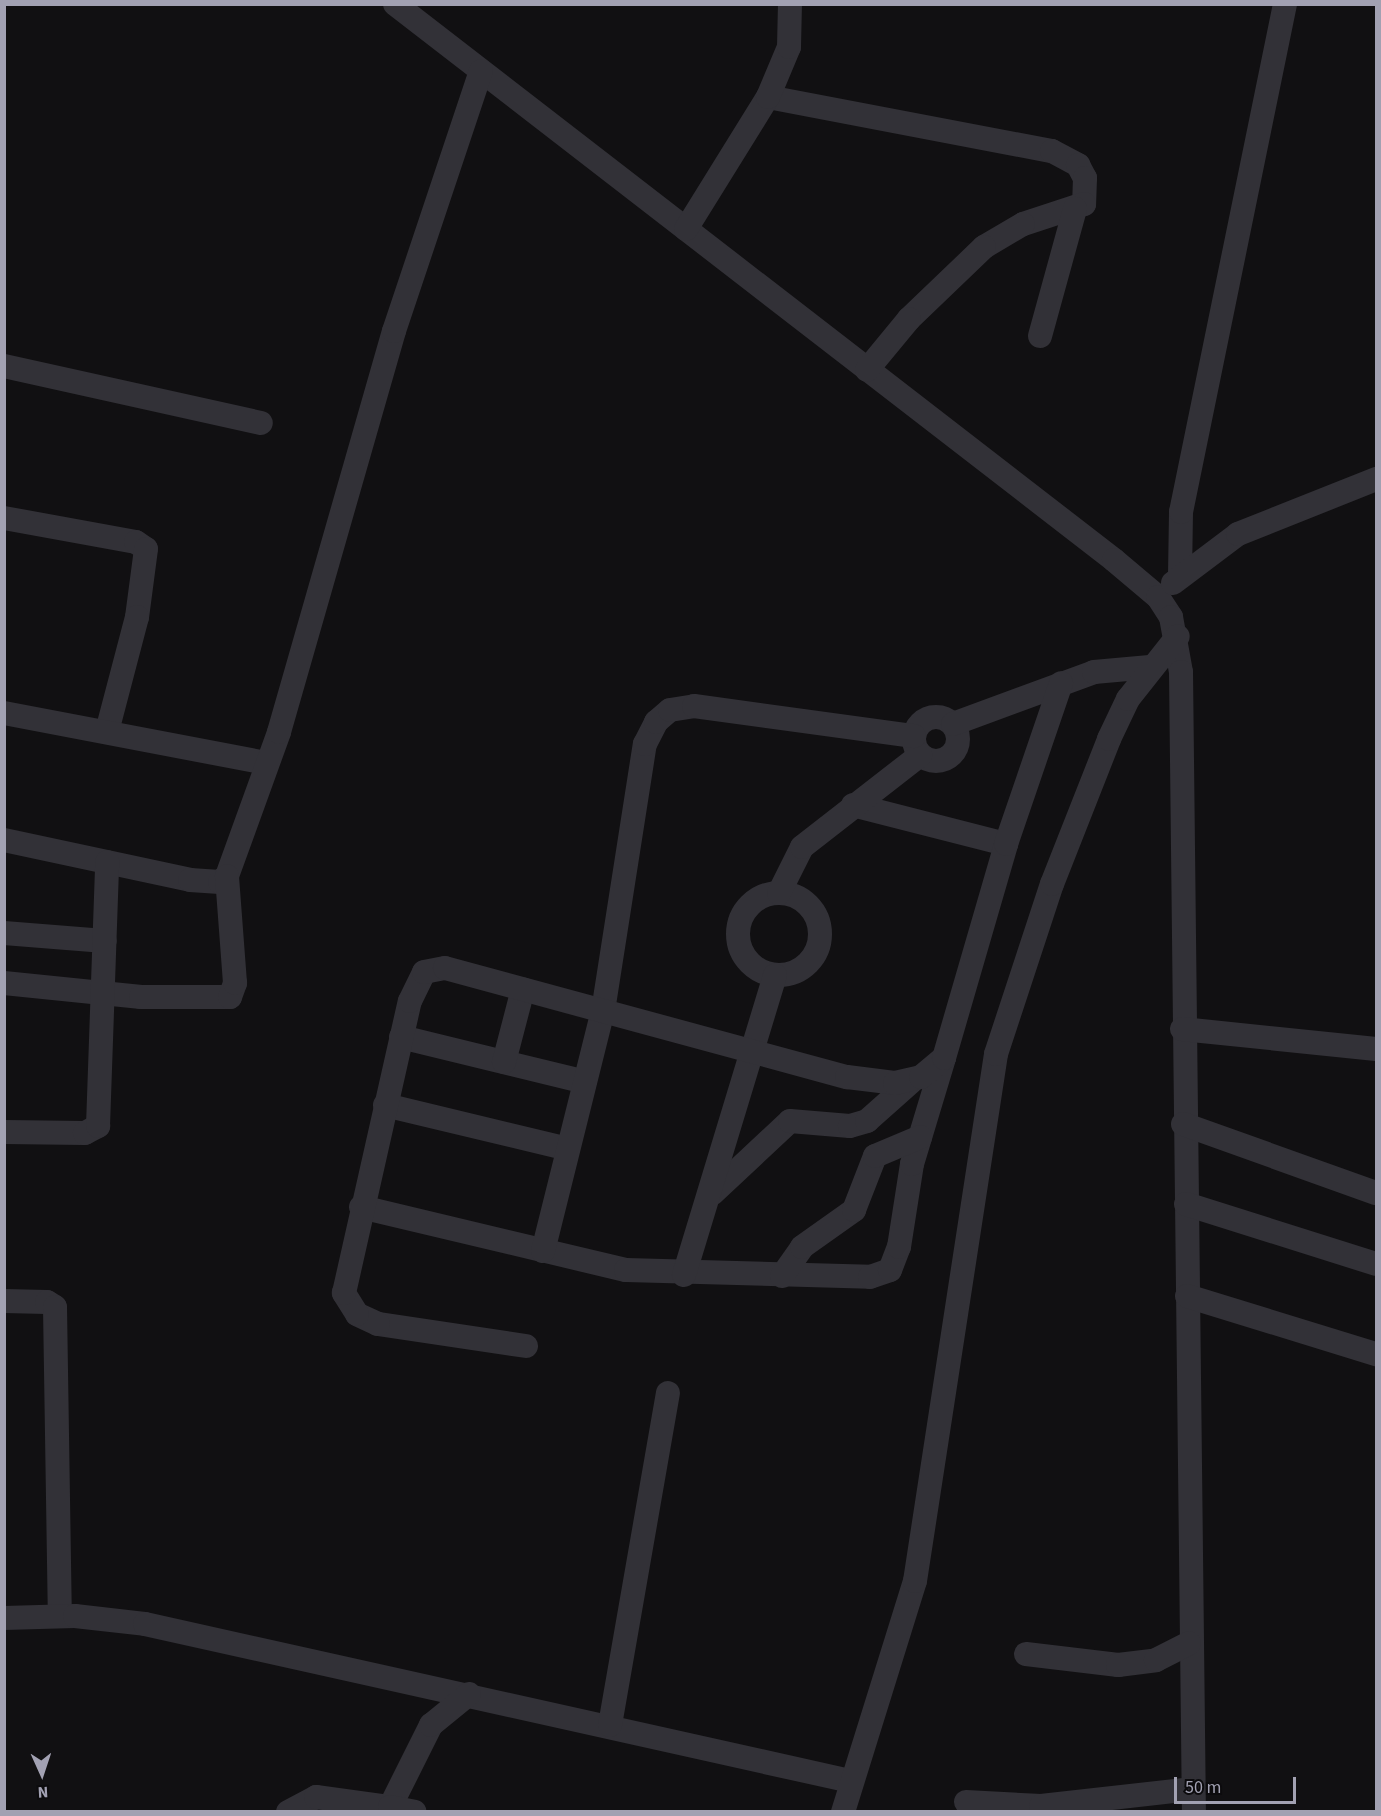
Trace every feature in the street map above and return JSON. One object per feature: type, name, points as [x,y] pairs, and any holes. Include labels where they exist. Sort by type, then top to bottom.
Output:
[{"type":"street","points":[[395,4],[1158,597],[1178,636],[1189,1643],[1193,1800],[1041,1806],[966,1802]]},
{"type":"street","points":[[686,229],[768,97],[789,47],[790,4]]},
{"type":"street","points":[[1180,576],[1182,512],[1285,4]]},
{"type":"street","points":[[4,983],[104,994],[197,999],[233,994],[234,922],[227,876],[266,763],[394,332],[481,71]]},
{"type":"street","points":[[768,97],[1052,151],[1078,165],[1085,178],[1086,200],[1075,209],[1023,224],[984,247],[909,319],[867,370]]},
{"type":"street","points":[[1040,336],[1075,209]]},
{"type":"street","points":[[4,366],[261,423]]},
{"type":"street","points":[[1158,597],[1180,576],[1270,518],[1377,479]]},
{"type":"street","points":[[4,518],[136,542],[146,549],[137,617],[107,731]]},
{"type":"street","points":[[843,1812],[850,1781],[915,1581],[996,1054],[1052,884],[1101,759],[1128,699],[1150,667],[1178,636]]},
{"type":"street","points":[[779,892],[802,847],[853,805],[917,745],[930,718],[953,724],[1094,672],[1150,667]]},
{"type":"street","points":[[361,1206],[626,1270],[684,1275],[870,1277],[890,1270],[920,1137],[1006,844],[1061,683]]},
{"type":"street","points":[[543,1251],[603,1011],[645,744],[656,722],[670,710],[694,706],[917,745],[941,761],[954,753],[958,738],[953,724]]},
{"type":"street","points":[[4,713],[266,763]]},
{"type":"street","points":[[853,805],[1006,844]]},
{"type":"street","points":[[4,840],[209,883],[227,876]]},
{"type":"street","points":[[4,1132],[95,1130],[104,994],[107,862]]},
{"type":"street","points":[[779,892],[806,903],[818,922],[820,944],[803,968],[775,976],[749,964],[737,940],[743,912],[759,898],[779,892]]},
{"type":"street","points":[[4,933],[105,941]]},
{"type":"street","points":[[526,1346],[378,1324],[357,1314],[348,1305],[344,1278],[401,1037],[417,981],[432,968],[523,989],[847,1077],[911,1082]]},
{"type":"street","points":[[684,1275],[775,976]]},
{"type":"street","points":[[504,1062],[523,989]]},
{"type":"street","points":[[1182,1029],[1377,1049]]},
{"type":"street","points":[[401,1037],[585,1082]]},
{"type":"street","points":[[708,1196],[790,1121],[841,1124],[867,1121],[911,1082],[944,1058]]},
{"type":"street","points":[[385,1105],[568,1149]]},
{"type":"street","points":[[841,1124],[858,1136],[867,1169]]},
{"type":"street","points":[[1183,1124],[1377,1194]]},
{"type":"street","points":[[782,1276],[802,1247],[854,1210],[867,1169],[875,1156],[920,1137]]},
{"type":"street","points":[[1186,1204],[1377,1264]]},
{"type":"street","points":[[1187,1296],[1377,1354]]},
{"type":"street","points":[[4,1301],[47,1302],[55,1307],[60,1616]]},
{"type":"street","points":[[610,1725],[668,1393]]},
{"type":"street","points":[[4,1618],[60,1616],[145,1624],[610,1725],[850,1781]]},
{"type":"street","points":[[1026,1654],[1118,1665],[1156,1660],[1189,1643]]},
{"type":"street","points":[[390,1809],[430,1725],[469,1694]]},
{"type":"street","points":[[288,1812],[316,1797],[415,1812]]}]
